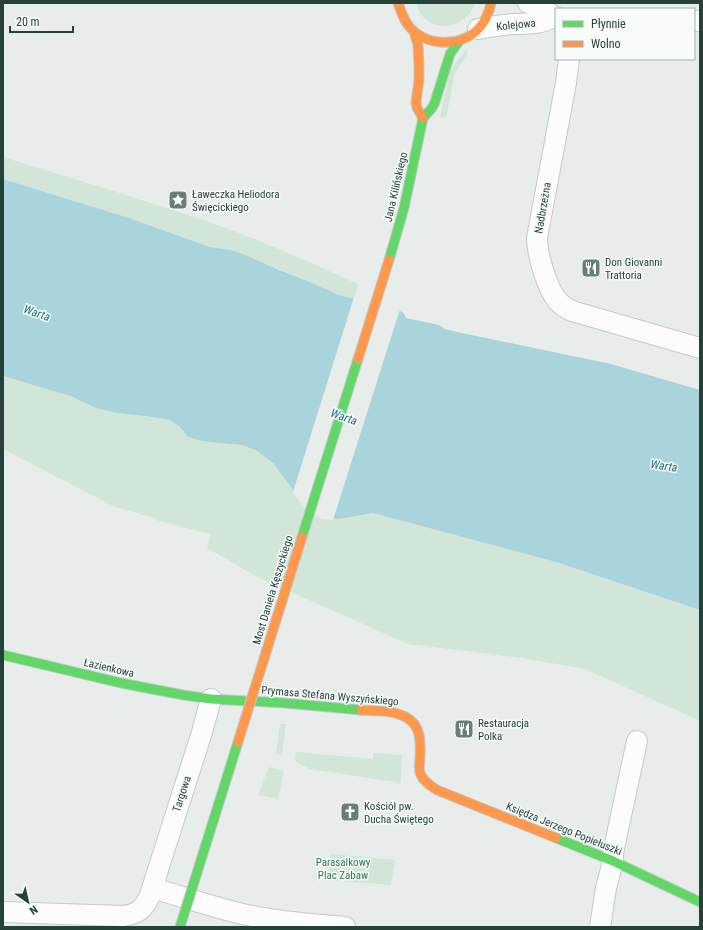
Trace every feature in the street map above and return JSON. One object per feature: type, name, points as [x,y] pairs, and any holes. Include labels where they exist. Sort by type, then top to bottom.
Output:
[{"type":"street","points":[[398,3],[399,10],[405,22],[414,32],[428,40],[443,43],[459,41],[478,29],[486,18],[491,3]]},
{"type":"street","name":"Kolejowa","points":[[478,29],[514,24],[537,23],[555,17],[544,8],[528,3]]},
{"type":"street","points":[[414,32],[418,45],[419,57],[419,80],[416,102],[417,108],[423,118]]},
{"type":"street","name":"Jana Kilińskiego","points":[[390,260],[404,208],[423,118],[435,102],[450,54],[459,41]]},
{"type":"street","name":"Nadbrzeżna","points":[[569,60],[537,238],[539,253],[550,288],[558,301],[572,311],[700,348]]},
{"type":"street","name":"Most Daniela Kęszyckiego","points":[[180,927],[390,260]]},
{"type":"street","name":"Łazienkowa","points":[[3,655],[166,693],[211,699]]},
{"type":"street","name":"Prymasa Stefana Wyszyńskiego","points":[[211,699],[284,703],[399,713],[412,721],[419,734],[419,768],[421,776]]},
{"type":"street","name":"Targowa","points":[[3,912],[114,916],[130,915],[141,910],[147,901],[152,888],[202,732],[211,699]]},
{"type":"street","points":[[600,927],[606,888],[613,860],[613,853],[638,741]]},
{"type":"street","name":"Księdza Jerzego Popiełuszki","points":[[421,776],[437,790],[613,860],[700,902]]},
{"type":"street","points":[[152,888],[248,915],[284,921],[345,927]]},
{"type":"green space","points":[[416,3],[475,3],[470,13],[463,20],[445,26],[435,25],[427,20],[420,13]]},
{"type":"green space","points":[[466,50],[468,53],[455,73],[446,118],[440,117],[450,71]]},
{"type":"green space","points":[[3,157],[181,213],[264,243],[358,284],[354,299],[339,295],[231,250],[210,247],[126,217],[3,179]]},
{"type":"green space","points":[[3,376],[70,396],[96,408],[169,420],[179,426],[188,437],[202,441],[242,445],[257,451],[273,463],[287,480],[339,519],[373,513],[556,562],[700,610],[700,721],[585,669],[522,658],[408,644],[257,577],[207,548],[210,534],[159,521],[151,517],[115,507],[3,449]]},
{"type":"green space","points":[[280,724],[286,724],[282,756],[276,754]]},
{"type":"green space","points":[[296,752],[373,759],[373,753],[402,755],[401,783],[310,769],[295,761]]},
{"type":"green space","points":[[269,767],[284,771],[278,799],[258,795]]},
{"type":"green space","name":"Parasalkowy Plac Zabaw","points":[[331,854],[395,860],[391,885],[327,880]]},
{"type":"water","name":"Warta","points":[[3,179],[126,217],[210,247],[231,250],[339,295],[403,312],[406,318],[439,325],[445,329],[457,332],[611,364],[700,390],[700,610],[556,562],[373,513],[339,519],[322,517],[306,507],[273,463],[257,451],[242,445],[202,441],[188,437],[179,426],[169,420],[117,413],[96,408],[70,396],[3,376]]},
{"type":"pier","points":[[354,297],[400,309],[333,520],[321,519],[305,508],[293,492]]},
{"type":"traffic: fast","points":[[389,260],[404,208],[423,118],[435,102],[450,54],[459,41]]},
{"type":"traffic: fast","points":[[302,537],[358,359]]},
{"type":"traffic: fast","points":[[3,655],[121,683],[183,695],[211,699],[284,703],[361,710]]},
{"type":"traffic: fast","points":[[180,927],[238,742]]},
{"type":"traffic: fast","points":[[556,838],[613,861],[700,902]]},
{"type":"traffic: slow","points":[[398,3],[406,22],[415,32],[424,38],[443,42],[453,42],[471,35],[484,22],[491,3]]},
{"type":"traffic: slow","points":[[414,32],[418,45],[419,67],[416,102],[417,108],[423,118]]},
{"type":"traffic: slow","points":[[358,359],[389,260]]},
{"type":"traffic: slow","points":[[238,742],[302,537]]},
{"type":"traffic: slow","points":[[361,710],[384,711],[411,720],[418,730],[420,743],[420,773],[426,782],[437,790],[556,838]]},
{"type":"place","name":"Ławeczka Heliodora Święcickiego","points":[[178,200]]},
{"type":"place","name":"Don Giovanni Trattoria","points":[[591,268]]},
{"type":"place","name":"Restauracja Polka","points":[[464,729]]},
{"type":"place","name":"Kościół pw. Ducha Świętego","points":[[350,812]]}]
